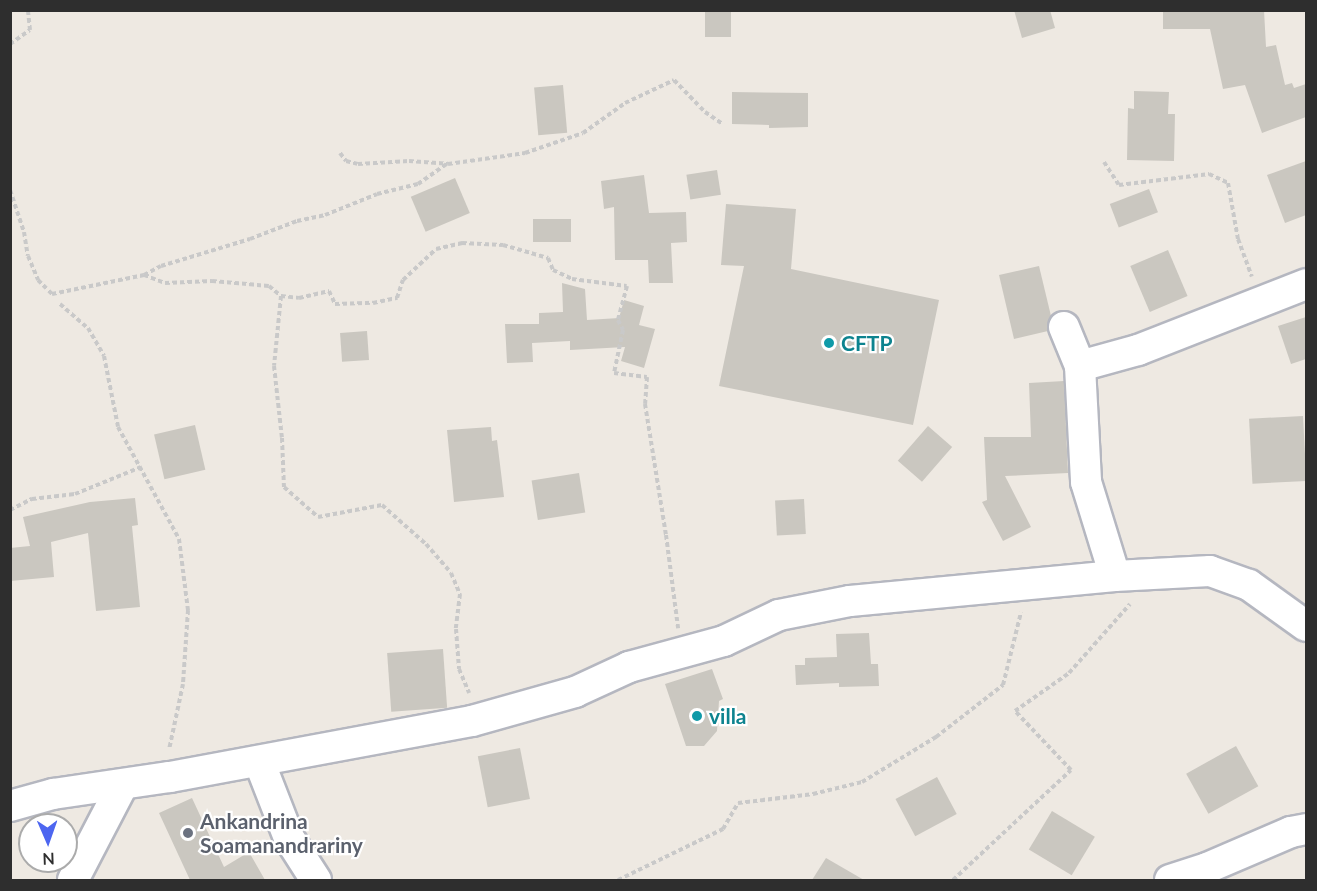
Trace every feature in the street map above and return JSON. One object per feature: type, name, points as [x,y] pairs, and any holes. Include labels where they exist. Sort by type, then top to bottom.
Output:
[{"type":"street","points":[[1080,366],[1138,350],[1306,284]]},
{"type":"street","points":[[1064,327],[1080,366],[1086,482],[1114,576]]},
{"type":"street","points":[[10,806],[53,794],[170,777],[472,721],[575,692],[629,667],[724,640],[779,615],[850,601],[1114,576],[1210,571],[1250,585],[1306,626]]},
{"type":"street","points":[[259,761],[289,838],[316,880]]},
{"type":"street","points":[[73,880],[123,784]]},
{"type":"street","points":[[1170,880],[1207,868],[1291,832],[1306,829]]},
{"type":"path","points":[[10,44],[30,30],[28,10]]},
{"type":"path","points":[[340,153],[346,160],[358,164],[409,161],[448,164],[525,153],[583,133],[625,103],[674,80],[705,112],[723,124]]},
{"type":"path","points":[[1104,162],[1119,185],[1209,174],[1228,183],[1238,239],[1252,279],[1256,304]]},
{"type":"path","points":[[10,190],[24,232],[28,256],[39,280],[52,294],[144,275],[161,266],[250,239],[297,220],[325,214],[377,194],[418,184],[448,164]]},
{"type":"path","points":[[144,275],[165,284],[212,281],[268,286],[281,296],[299,298],[329,291],[335,304],[348,305],[397,298],[403,280],[436,249],[462,243],[503,245],[548,258],[553,270],[572,279],[627,286],[618,320],[623,330],[614,373],[647,377],[645,404],[666,536],[676,622],[684,652]]},
{"type":"path","points":[[281,296],[274,366],[282,438],[284,487],[318,518],[382,505],[426,544],[450,573],[459,594],[456,629],[459,669],[469,693],[472,721]]},
{"type":"path","points":[[60,304],[88,328],[104,356],[118,427],[179,539],[188,610],[183,684],[168,755],[170,777]]},
{"type":"path","points":[[10,510],[32,499],[75,494],[141,467]]},
{"type":"path","points":[[953,880],[1071,770],[1015,711],[1069,673],[1130,604]]},
{"type":"path","points":[[618,880],[723,829],[738,803],[813,794],[862,782],[936,737],[1003,685],[1022,610]]},
{"type":"building","points":[[705,10],[731,10],[731,37],[705,37]]},
{"type":"building","points":[[1014,10],[1050,10],[1055,28],[1022,38]]},
{"type":"building","points":[[1163,10],[1264,10],[1266,47],[1276,45],[1285,85],[1292,83],[1294,88],[1306,84],[1306,117],[1262,133],[1245,85],[1223,89],[1210,29],[1163,29]]},
{"type":"building","points":[[563,85],[567,133],[538,135],[534,88]]},
{"type":"building","points":[[1134,91],[1169,92],[1168,114],[1175,114],[1174,161],[1127,160],[1128,108],[1134,109]]},
{"type":"building","points":[[732,92],[808,93],[808,127],[769,128],[769,125],[732,124]]},
{"type":"building","points":[[1306,161],[1306,215],[1285,223],[1267,175]]},
{"type":"building","points":[[717,170],[721,195],[690,200],[686,175]]},
{"type":"building","points":[[644,175],[649,213],[686,212],[687,242],[671,243],[673,283],[649,283],[648,260],[615,260],[614,207],[604,209],[601,181]]},
{"type":"building","points":[[455,178],[470,213],[426,232],[411,197]]},
{"type":"building","points":[[1149,189],[1158,212],[1119,227],[1110,204]]},
{"type":"building","name":"CFTP","points":[[726,204],[796,209],[791,269],[939,300],[913,425],[719,386],[744,266],[721,265]]},
{"type":"building","points":[[533,219],[571,219],[571,242],[533,242]]},
{"type":"building","points":[[1168,250],[1188,296],[1150,312],[1130,266]]},
{"type":"building","points":[[1039,266],[1051,316],[1048,331],[1014,339],[999,275]]},
{"type":"building","points":[[562,283],[585,289],[587,320],[619,318],[624,300],[644,306],[639,325],[655,329],[644,368],[621,361],[625,347],[570,350],[570,341],[532,343],[533,362],[507,363],[505,324],[539,324],[539,313],[563,312]]},
{"type":"building","points":[[1306,317],[1306,359],[1291,364],[1278,326]]},
{"type":"building","points":[[367,331],[369,360],[342,362],[340,333]]},
{"type":"building","points":[[1064,381],[1068,473],[1005,476],[1031,527],[1003,541],[982,502],[987,500],[984,437],[1031,437],[1029,383]]},
{"type":"building","points":[[1303,416],[1306,481],[1252,484],[1249,419]]},
{"type":"building","points":[[195,425],[205,470],[164,479],[154,434]]},
{"type":"building","points":[[928,426],[952,447],[922,482],[898,461]]},
{"type":"building","points":[[491,427],[492,441],[497,440],[504,497],[454,502],[447,430]]},
{"type":"building","points":[[579,473],[585,513],[538,520],[532,481]]},
{"type":"building","points":[[135,498],[138,525],[132,526],[140,607],[96,611],[88,533],[51,542],[54,577],[10,581],[10,548],[30,546],[23,517],[90,502]]},
{"type":"building","points":[[804,499],[806,534],[777,535],[775,501]]},
{"type":"building","points":[[869,633],[871,664],[878,664],[879,686],[839,687],[839,683],[796,685],[795,665],[805,665],[805,658],[837,657],[836,634]]},
{"type":"building","points":[[443,649],[447,708],[391,712],[387,653]]},
{"type":"building","name":"villa","points":[[712,669],[723,699],[719,701],[717,731],[704,746],[686,746],[665,684]]},
{"type":"building","points":[[1236,746],[1258,786],[1208,814],[1186,774]]},
{"type":"building","points":[[520,748],[530,799],[488,807],[478,756]]},
{"type":"building","points":[[937,777],[957,814],[915,836],[896,799]]},
{"type":"building","points":[[192,798],[224,867],[249,852],[265,880],[190,880],[159,813]]},
{"type":"building","points":[[1052,811],[1095,837],[1072,875],[1029,850]]},
{"type":"building","points":[[826,858],[864,880],[812,880]]},
{"type":"place","name":"CFTP","points":[[829,343]]},
{"type":"place","name":"villa","points":[[697,716]]},
{"type":"place","name":"Ankandrina Soamanandrariny","points":[[188,833]]}]
